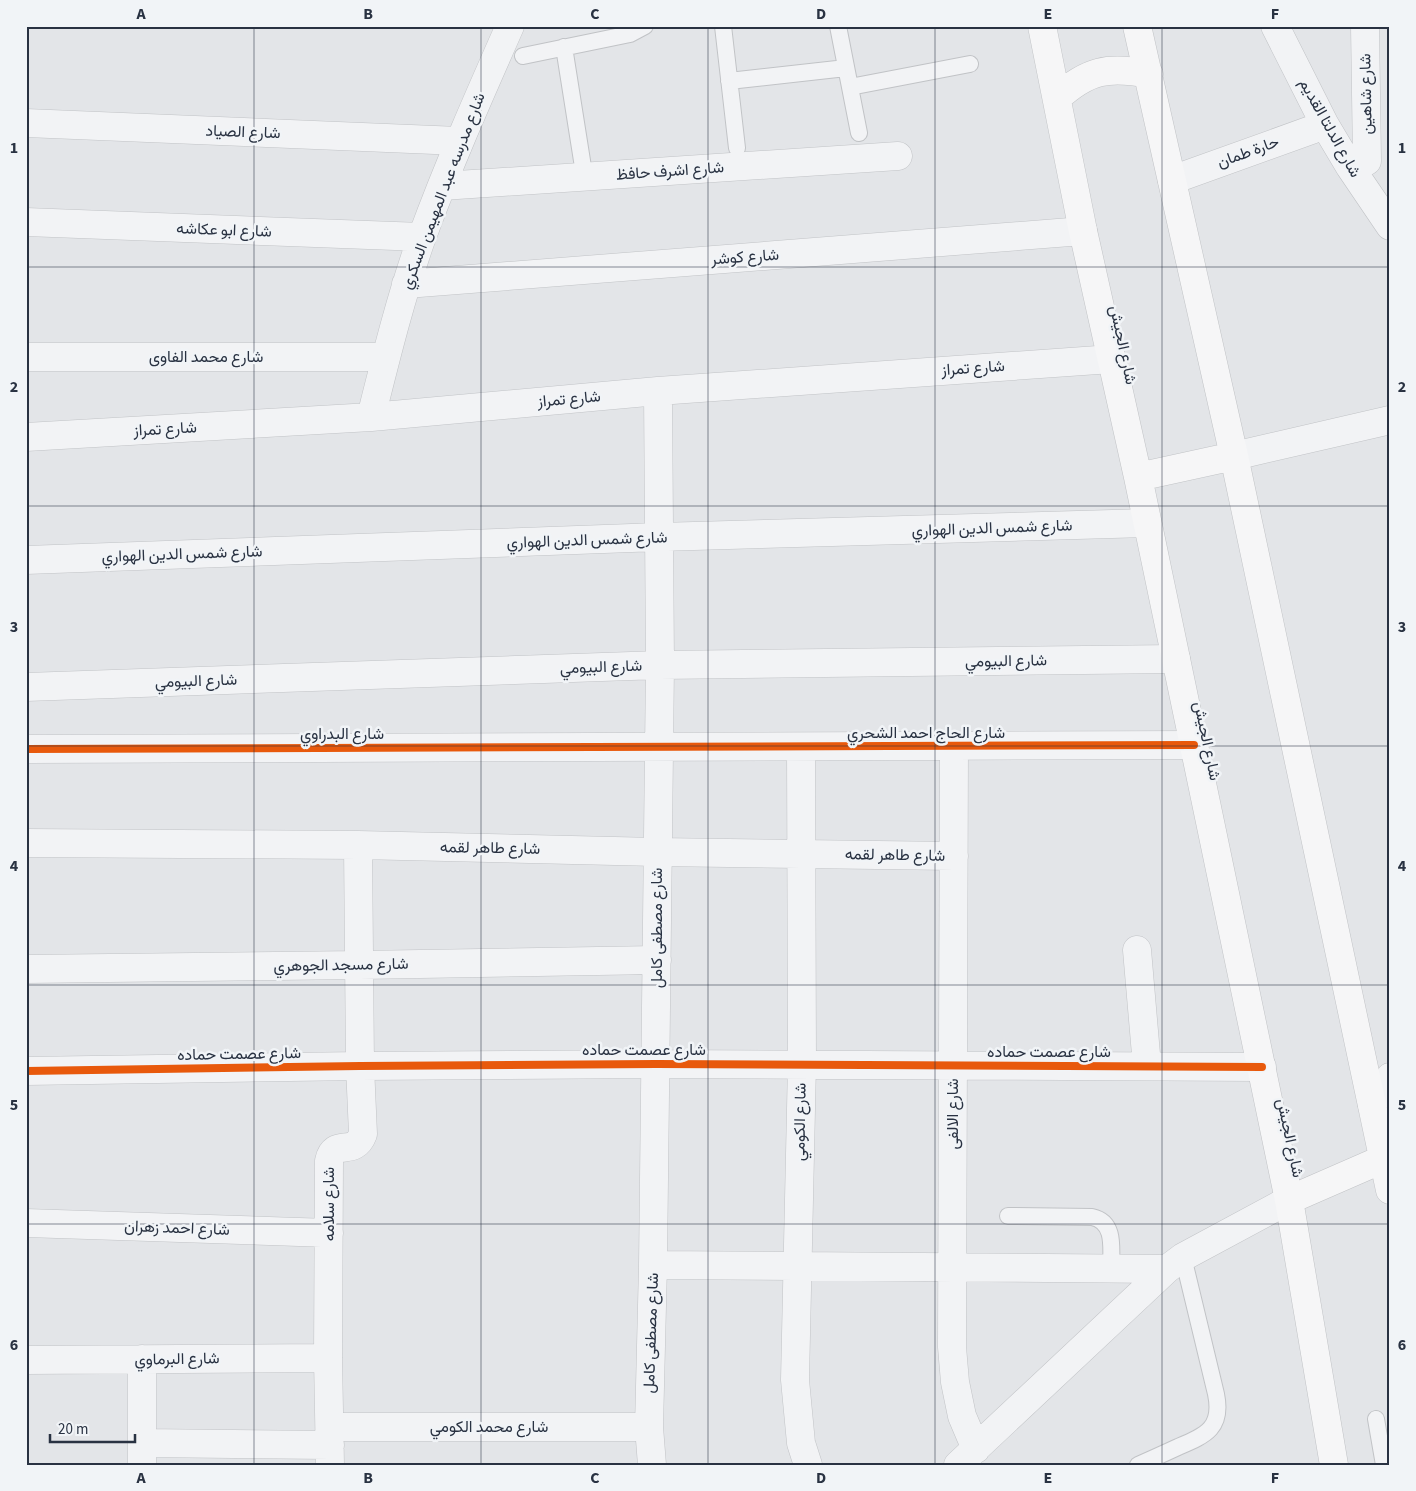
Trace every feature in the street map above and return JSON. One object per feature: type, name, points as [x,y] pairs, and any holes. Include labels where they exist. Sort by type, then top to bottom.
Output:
[{"type":"main road","name":"شارع الجيش","points":[[1042,26],[1083,231],[1148,523],[1289,1200],[1334,1465]]},
{"type":"main road","points":[[1137,26],[1234,456],[1390,1190]]},
{"type":"main road","points":[[1056,98],[1072,85],[1089,75],[1109,70],[1129,70],[1149,74]]},
{"type":"main road","points":[[1138,477],[1234,456]]},
{"type":"main road","points":[[1289,1200],[1383,1159]]},
{"type":"street","name":"شارع مدرسه عبد المهيمن السكري","points":[[370,417],[406,284],[422,238],[459,141],[510,26]]},
{"type":"street","name":"شارع الدلتا القديم","points":[[1275,26],[1325,125],[1369,162],[1390,226]]},
{"type":"street","name":"شارع شاهين","points":[[1365,26],[1369,162]]},
{"type":"street","name":"شارع الصياد","points":[[26,123],[459,141]]},
{"type":"street","name":"حارة طمان","points":[[1172,180],[1325,125]]},
{"type":"street","name":"شارع اشرف حافظ","points":[[442,186],[898,156]]},
{"type":"street","name":"شارع ابو عكاشه","points":[[26,222],[422,238]]},
{"type":"street","name":"شارع كوشر","points":[[406,284],[1083,231]]},
{"type":"street","name":"شارع محمد الفاوى","points":[[26,357],[386,357]]},
{"type":"street","name":"شارع تمراز","points":[[26,437],[370,417],[658,391],[1112,359]]},
{"type":"street","name":"شارع مصطفى كامل","points":[[652,1465],[649,1427],[654,1266],[660,664],[658,391]]},
{"type":"street","points":[[1234,456],[1390,420]]},
{"type":"street","name":"شارع شمس الدين الهواري","points":[[26,560],[659,537],[1148,523]]},
{"type":"street","name":"شارع البيومي","points":[[26,687],[660,664],[1176,659]]},
{"type":"street","name":"شارع الحاج احمد الشحري","points":[[658,748],[1194,745]]},
{"type":"street","name":"شارع الالفى","points":[[954,746],[952,1347],[955,1382],[962,1416],[967,1457]]},
{"type":"street","name":"شارع الكومي","points":[[801,747],[802,1064],[795,1380],[801,1444],[808,1465]]},
{"type":"street","name":"شارع البدراوي","points":[[26,748],[658,748]]},
{"type":"street","name":"شارع طاهر لقمه","points":[[26,843],[358,845],[954,856]]},
{"type":"street","name":"شارع سلامه","points":[[330,1446],[328,1358],[329,1161],[333,1151],[337,1148],[353,1147],[361,1140],[363,1134],[360,1066],[358,845]]},
{"type":"street","points":[[1137,950],[1147,1066]]},
{"type":"street","name":"شارع مسجد الجوهري","points":[[26,969],[657,960]]},
{"type":"street","name":"شارع عصمت حماده","points":[[26,1071],[656,1064],[1262,1067]]},
{"type":"street","points":[[1372,1104],[1390,1077]]},
{"type":"street","points":[[967,1457],[1175,1263],[1289,1200]]},
{"type":"street","name":"شارع احمد زهران","points":[[26,1223],[329,1232]]},
{"type":"street","points":[[654,1266],[1111,1269],[1175,1263]]},
{"type":"street","name":"شارع البرماوي","points":[[26,1360],[328,1358]]},
{"type":"street","points":[[142,1359],[142,1454]]},
{"type":"street","name":"شارع محمد الكومي","points":[[142,1454],[330,1446],[649,1427]]},
{"type":"lane","points":[[523,56],[630,34],[644,26]]},
{"type":"lane","points":[[723,26],[738,148]]},
{"type":"lane","points":[[838,26],[859,133]]},
{"type":"lane","points":[[564,47],[583,167]]},
{"type":"lane","points":[[850,87],[970,64]]},
{"type":"lane","points":[[729,80],[846,68]]},
{"type":"lane","points":[[1008,1216],[1099,1218],[1109,1228],[1111,1269]]},
{"type":"lane","points":[[1138,1465],[1202,1436],[1211,1428],[1217,1418],[1218,1406],[1175,1263]]},
{"type":"lane","points":[[1376,1419],[1384,1465]]},
{"type":"cycle path","points":[[26,749],[1194,745]]},
{"type":"cycle path","points":[[26,1071],[656,1064],[1262,1067]]}]
